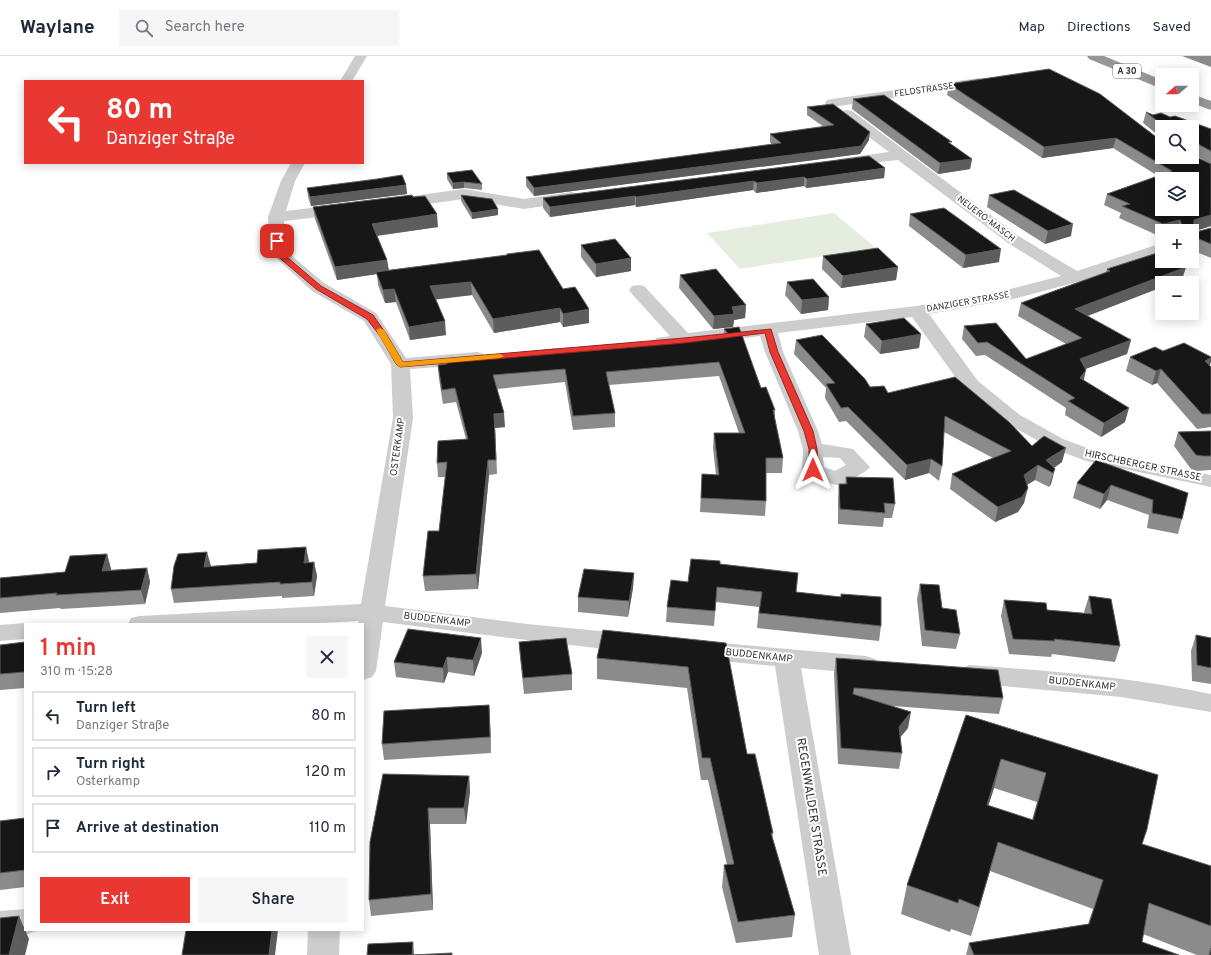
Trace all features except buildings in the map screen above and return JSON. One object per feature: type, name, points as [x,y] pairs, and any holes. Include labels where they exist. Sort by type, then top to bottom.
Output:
[{"type":"highway","name":"A 30","points":[[1093,56],[1155,82]]},
{"type":"highway","name":"A 30","points":[[1119,56],[1155,71]]},
{"type":"highway","points":[[1202,93],[1211,106]]},
{"type":"street","points":[[347,80],[361,56]]},
{"type":"street","name":"FELDSTRASSE","points":[[832,103],[991,80]]},
{"type":"street","name":"NEUERO-MASCH","points":[[832,103],[1014,240],[1075,277]]},
{"type":"street","points":[[830,164],[901,155]]},
{"type":"street","name":"OSTERKAMP","points":[[297,164],[288,181],[276,217],[278,252],[318,287],[370,317],[383,335],[400,364],[403,418],[364,664]]},
{"type":"street","points":[[386,204],[464,194],[524,204],[587,195]]},
{"type":"street","points":[[276,217],[354,208]]},
{"type":"street","name":"DANZIGER STRASSE","points":[[645,344],[917,311],[1007,295],[1075,277],[1155,250]]},
{"type":"street","points":[[638,290],[684,340]]},
{"type":"street","name":"HIRSCHBERGER STRASSE","points":[[917,311],[971,385],[1013,419],[1056,443],[1093,457],[1211,481]]},
{"type":"street","points":[[768,330],[774,352],[808,431],[813,449]]},
{"type":"street","points":[[400,364],[492,357]]},
{"type":"street","name":"BUDDENKAMP","points":[[159,623],[372,612],[527,632],[786,659],[888,667]]},
{"type":"street","points":[[0,633],[24,631]]},
{"type":"street","name":"REGENWALDER STRASSE","points":[[786,659],[835,955]]},
{"type":"street","name":"BUDDENKAMP","points":[[951,672],[1029,678],[1172,694],[1211,702]]},
{"type":"street","points":[[0,924],[24,922]]},
{"type":"street","points":[[323,955],[324,931]]},
{"type":"green space","points":[[834,213],[876,248],[740,269],[707,233]]},
{"type":"slow traffic","points":[[380,330],[400,364],[500,356]]},
{"type":"route","points":[[277,241],[278,252],[318,287],[370,317],[383,335],[400,364],[684,340],[768,330],[774,352],[808,431],[813,449],[813,470]]}]
